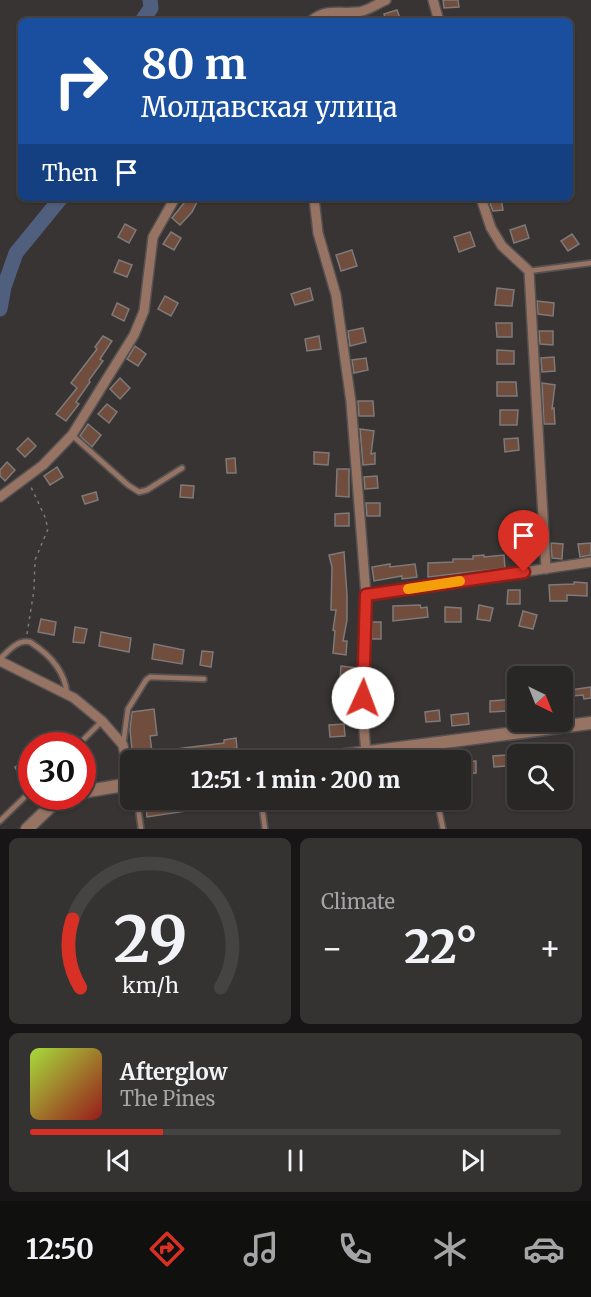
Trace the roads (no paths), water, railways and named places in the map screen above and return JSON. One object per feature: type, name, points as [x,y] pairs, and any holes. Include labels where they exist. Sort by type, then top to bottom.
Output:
[{"type":"street","points":[[315,18],[330,11],[367,10],[386,0]]},
{"type":"street","points":[[433,0],[438,18]]},
{"type":"street","points":[[0,497],[43,465],[72,435],[110,375],[140,322],[146,297],[153,237],[173,201]]},
{"type":"street","points":[[314,201],[315,220],[336,295],[347,361],[366,595],[363,719],[366,750]]},
{"type":"street","points":[[482,201],[491,228],[502,246],[529,271],[546,569]]},
{"type":"street","points":[[366,595],[591,562]]},
{"type":"street","points":[[2,663],[67,694],[102,722],[123,745],[124,750]]},
{"type":"street","points":[[383,750],[591,723]]},
{"type":"street","points":[[96,790],[120,786]]},
{"type":"street","points":[[27,829],[47,810]]},
{"type":"lane","points":[[529,271],[591,263]]},
{"type":"lane","points":[[72,435],[139,492],[147,490],[182,468]]},
{"type":"lane","points":[[2,663],[10,649],[26,641],[37,646],[53,661],[64,679],[67,694]]},
{"type":"lane","points":[[123,745],[128,709],[146,680],[150,677],[204,679]]},
{"type":"lane","points":[[92,732],[102,722]]},
{"type":"lane","points":[[425,745],[426,750]]},
{"type":"lane","points":[[0,821],[18,804]]},
{"type":"lane","points":[[138,810],[141,829]]},
{"type":"lane","points":[[262,810],[265,829]]},
{"type":"lane","points":[[439,810],[443,829]]},
{"type":"waterway","points":[[144,18],[151,8],[150,0]]},
{"type":"waterway","points":[[0,309],[4,287],[16,253],[59,201]]}]
